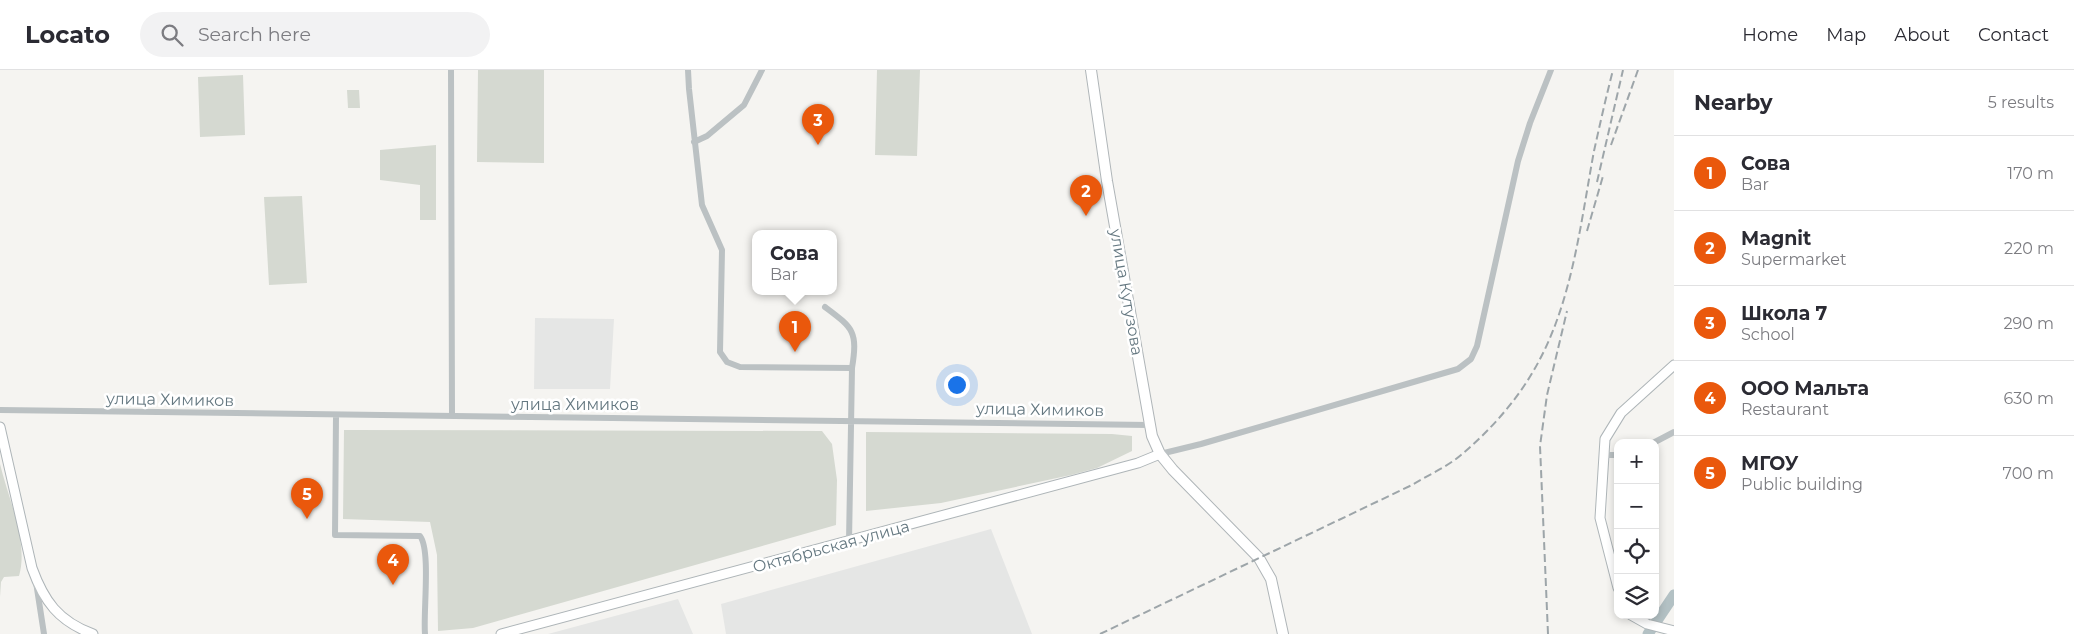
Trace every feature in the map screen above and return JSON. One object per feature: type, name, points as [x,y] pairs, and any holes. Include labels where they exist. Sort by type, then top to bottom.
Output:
[{"type":"main road","name":"улица Кутузова","points":[[1090,70],[1107,181],[1149,425],[1154,442],[1160,454],[1184,482],[1259,558],[1271,579],[1283,634]]},
{"type":"main road","points":[[1614,574],[1600,518],[1605,439],[1621,413],[1674,365]]},
{"type":"main road","points":[[0,427],[2,453],[35,576],[50,607],[71,623],[93,634]]},
{"type":"main road","name":"Октябрьская улица","points":[[501,634],[526,630],[849,542],[1138,463],[1160,454]]},
{"type":"main road","points":[[1638,619],[1647,624],[1674,631]]},
{"type":"street","points":[[451,70],[452,416]]},
{"type":"street","points":[[688,70],[702,205],[722,250],[720,352],[727,362],[740,367],[852,368]]},
{"type":"street","points":[[694,142],[707,136],[744,105],[762,70]]},
{"type":"street","points":[[1160,454],[1201,444],[1458,368],[1471,359],[1477,346],[1518,161],[1530,123],[1551,70]]},
{"type":"street","points":[[825,307],[846,322],[854,336],[849,542]]},
{"type":"street","name":"улица Химиков","points":[[0,410],[336,416],[851,419],[1149,425]]},
{"type":"street","points":[[336,416],[335,535],[420,536],[424,541],[425,557],[425,634]]},
{"type":"street","points":[[1659,440],[1674,432]]},
{"type":"street","points":[[1604,455],[1614,455]]},
{"type":"street","points":[[35,576],[36,594],[44,634]]},
{"type":"shaded area","points":[[478,70],[544,70],[544,163],[477,162]]},
{"type":"shaded area","points":[[877,70],[920,70],[917,156],[875,155]]},
{"type":"shaded area","points":[[243,75],[245,135],[200,137],[198,77]]},
{"type":"shaded area","points":[[347,90],[359,90],[360,108],[348,108]]},
{"type":"shaded area","points":[[436,145],[436,220],[420,220],[420,185],[380,180],[380,150]]},
{"type":"shaded area","points":[[302,196],[307,283],[269,285],[264,197]]},
{"type":"shaded area","points":[[535,318],[614,319],[610,389],[534,389]]},
{"type":"shaded area","points":[[344,430],[822,431],[832,444],[837,480],[836,525],[473,628],[438,631],[437,555],[430,522],[343,519]]},
{"type":"shaded area","points":[[866,432],[1112,434],[1132,436],[1132,451],[1097,468],[1071,475],[941,503],[866,511]]},
{"type":"shaded area","points":[[0,464],[16,520],[21,549],[21,563],[19,576],[4,577],[1,582],[0,597]]},
{"type":"shaded area","points":[[991,529],[1032,634],[726,634],[721,604]]},
{"type":"shaded area","points":[[678,599],[693,634],[548,634]]},
{"type":"waterway","points":[[1648,634],[1674,595]]},
{"type":"railway","points":[[1100,634],[1412,485],[1456,459],[1495,423],[1515,399],[1532,373],[1561,310],[1575,258],[1594,151],[1613,70]]},
{"type":"railway","points":[[1597,182],[1623,70]]},
{"type":"railway","points":[[1611,145],[1638,70]]},
{"type":"railway","points":[[1587,231],[1603,176]]},
{"type":"railway","points":[[1548,634],[1540,446],[1547,395],[1567,311]]},
{"type":"place","name":"Школа 7","points":[[818,145]]},
{"type":"place","name":"Magnit","points":[[1086,216]]},
{"type":"place","name":"Сова","points":[[795,352]]},
{"type":"place","name":"МГОУ","points":[[307,519]]},
{"type":"place","name":"ООО Мальта","points":[[393,585]]}]
